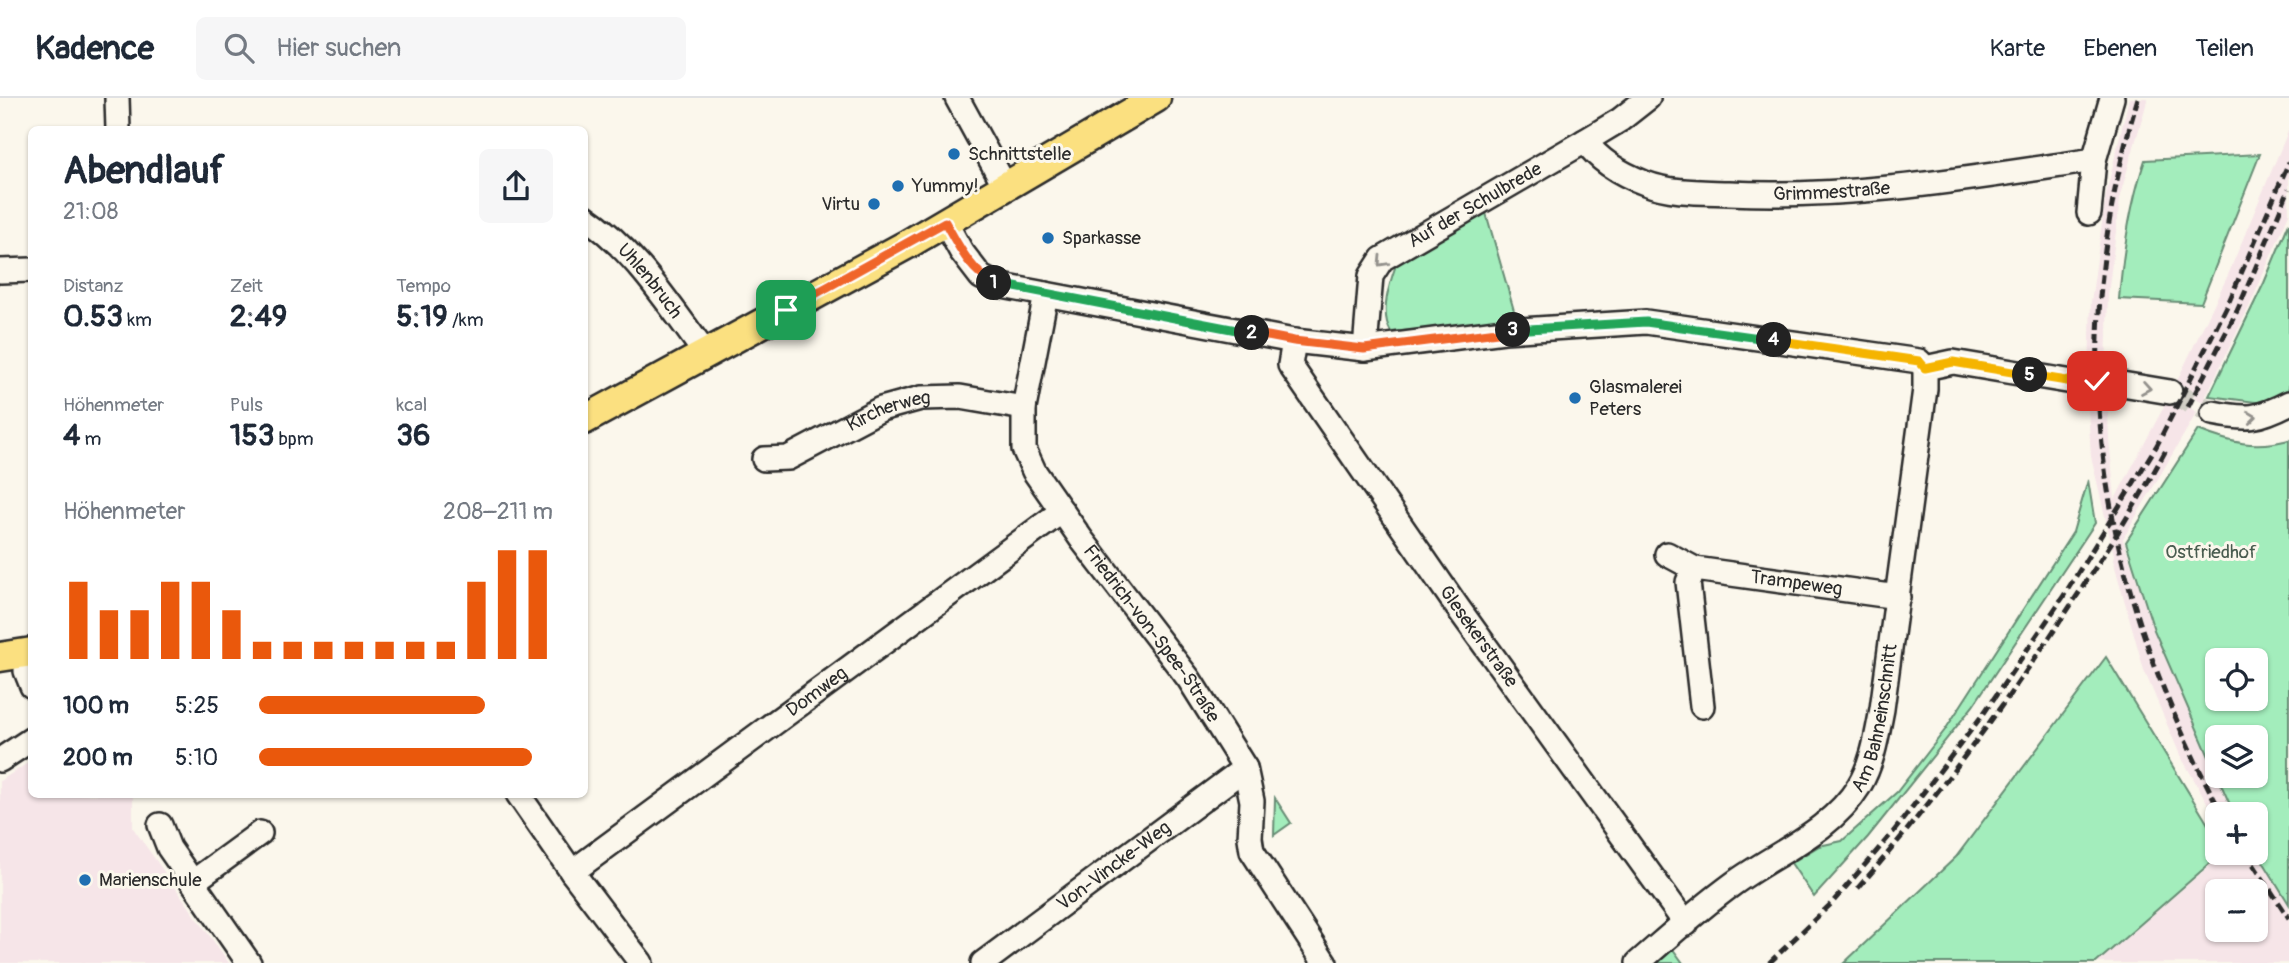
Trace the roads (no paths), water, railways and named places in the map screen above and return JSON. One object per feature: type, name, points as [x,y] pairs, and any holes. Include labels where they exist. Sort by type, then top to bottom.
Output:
[{"type":"main road","points":[[588,418],[908,244],[1156,98]]},
{"type":"main road","points":[[0,645],[19,654]]},
{"type":"street","points":[[117,98],[118,126]]},
{"type":"street","points":[[957,98],[1005,186]]},
{"type":"street","name":"Auf der Schulbrede","points":[[1364,349],[1371,276],[1382,258],[1585,141],[1648,98]]},
{"type":"street","points":[[2089,213],[2094,160],[2112,98]]},
{"type":"street","name":"Grimmestraße","points":[[1585,141],[1597,158],[1646,184],[1681,191],[1758,194],[1837,194],[1927,186],[2094,160]]},
{"type":"street","name":"Uhlenbruch","points":[[588,219],[632,257],[705,352]]},
{"type":"street","points":[[945,222],[961,251],[981,277],[997,285],[1294,341],[1364,349],[1504,331],[1646,322],[1919,361],[1925,368],[1953,362],[2073,382],[2116,383],[2170,392]]},
{"type":"street","points":[[0,271],[28,271]]},
{"type":"street","name":"Friedrich-von-Spee-Straße","points":[[1046,295],[1024,408],[1024,449],[1034,471],[1062,511],[1189,679],[1245,768],[1252,801],[1252,851],[1325,963]]},
{"type":"street","name":"Glesekerstraße","points":[[1294,341],[1290,365],[1458,608],[1685,924]]},
{"type":"street","name":"Am Bahneinschnitt","points":[[1638,963],[1733,884],[1827,821],[1859,786],[1875,746],[1898,597],[1925,389],[1925,368]]},
{"type":"street","name":"Kircherweg","points":[[764,459],[788,458],[881,409],[921,398],[960,397],[1024,408]]},
{"type":"street","points":[[2213,413],[2251,419],[2289,403]]},
{"type":"street","name":"Domweg","points":[[572,872],[1062,511]]},
{"type":"street","name":"Trampeweg","points":[[1667,554],[1695,569],[1898,597]]},
{"type":"street","points":[[1695,569],[1688,582],[1702,706]]},
{"type":"street","points":[[19,654],[28,676]]},
{"type":"street","points":[[0,760],[28,742]]},
{"type":"street","name":"Von-Vincke-Weg","points":[[983,963],[1245,768]]},
{"type":"street","points":[[521,798],[572,872],[641,963]]},
{"type":"street","points":[[160,825],[169,848],[249,963]]},
{"type":"street","points":[[193,881],[260,833]]},
{"type":"tunnel","points":[[2170,392],[2213,413]]},
{"type":"railway","points":[[2138,98],[2114,193],[2101,285],[2098,376],[2104,464],[2120,552],[2145,639],[2179,726],[2216,802]]},
{"type":"railway","points":[[1769,963],[1832,903],[1894,831],[1984,713],[2063,597],[2157,445],[2228,304],[2289,162]]},
{"type":"railway","points":[[2188,407],[2238,309],[2289,189]]},
{"type":"railway","points":[[1858,888],[1936,794],[2009,696],[2099,562],[2167,448]]},
{"type":"railway","points":[[2254,865],[2289,918]]},
{"type":"place","name":"Schnittstelle","points":[[954,154]]},
{"type":"place","name":"Yummy!","points":[[898,186]]},
{"type":"place","name":"Virtu","points":[[874,204]]},
{"type":"place","name":"Sparkasse","points":[[1048,238]]},
{"type":"place","name":"Glasmalerei Peters","points":[[1575,398]]},
{"type":"place","name":"Marienschule","points":[[85,880]]},
{"type":"park label","name":"Ostfriedhof","points":[[2211,552]]}]
